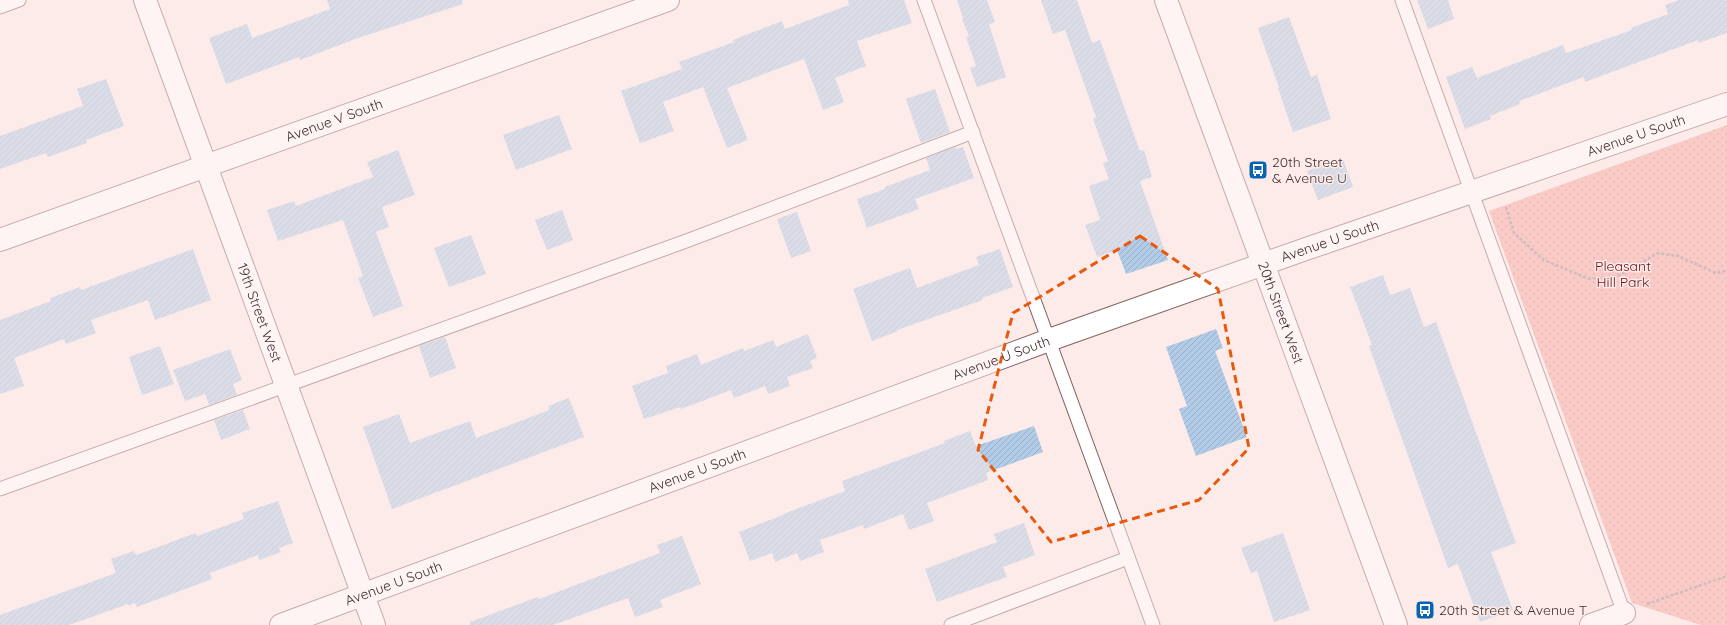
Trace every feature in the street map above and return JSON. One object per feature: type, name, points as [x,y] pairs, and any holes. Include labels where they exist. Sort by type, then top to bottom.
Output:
[{"type":"street","name":"19th Street West","points":[[145,0],[374,625]]},
{"type":"street","name":"Avenue V South","points":[[0,240],[668,0]]},
{"type":"street","name":"20th Street West","points":[[1166,0],[1396,625]]},
{"type":"street","name":"Avenue U South","points":[[281,625],[1049,340],[1263,265],[1476,202],[1727,104]]},
{"type":"street","points":[[1591,625],[1624,612]]},
{"type":"lane","points":[[0,7],[19,0]]},
{"type":"lane","points":[[924,0],[1153,625]]},
{"type":"lane","points":[[1402,0],[1624,612]]},
{"type":"lane","points":[[0,489],[689,240],[973,132]]},
{"type":"lane","points":[[951,625],[1128,558]]},
{"type":"path","points":[[1476,202],[1504,202],[1514,233],[1544,260],[1589,279],[1618,276],[1658,253],[1678,256],[1716,273],[1727,271]]},
{"type":"path","points":[[1624,612],[1727,576]]},
{"type":"highlighted area","points":[[1140,236],[1218,289],[1249,448],[1199,500],[1051,542],[978,450],[1013,313]]},
{"type":"green space","name":"Pleasant Hill Park","points":[[1727,125],[1727,625],[1701,625],[1632,603],[1489,211]]},
{"type":"building","points":[[327,0],[462,0],[463,4],[358,38],[300,60],[299,57],[226,84],[209,38],[247,24],[252,38],[330,9]]},
{"type":"building","points":[[848,0],[904,0],[912,23],[857,41],[866,66],[835,78],[844,102],[823,110],[804,59],[727,88],[748,140],[727,148],[703,87],[663,102],[674,131],[640,143],[621,91],[682,69],[679,62],[734,42],[733,40],[782,21],[785,29],[849,5]]},
{"type":"building","points":[[957,0],[987,0],[995,22],[989,24],[1006,77],[977,87],[970,68],[976,66],[966,37],[969,36],[962,19],[963,18]]},
{"type":"building","points":[[1041,0],[1077,0],[1092,43],[1100,40],[1140,151],[1144,150],[1152,177],[1140,181],[1168,260],[1126,274],[1117,250],[1097,257],[1085,225],[1100,220],[1089,186],[1109,179],[1103,163],[1108,161],[1093,119],[1096,117],[1065,30],[1053,34]]},
{"type":"building","points":[[1417,0],[1448,0],[1454,19],[1428,29]]},
{"type":"building","points":[[1679,0],[1727,0],[1727,33],[1699,43],[1698,40],[1585,82],[1584,77],[1519,101],[1520,104],[1490,116],[1491,119],[1465,129],[1446,77],[1472,67],[1477,78],[1563,45],[1566,53],[1632,30],[1631,28],[1668,14],[1665,5]]},
{"type":"building","points":[[1289,17],[1311,77],[1317,75],[1331,119],[1293,132],[1258,28]]},
{"type":"building","points":[[106,79],[124,126],[86,140],[87,143],[48,157],[46,153],[0,169],[0,136],[83,106],[77,89]]},
{"type":"building","points":[[935,89],[950,132],[921,143],[906,99]]},
{"type":"building","points":[[559,115],[572,149],[516,170],[503,135]]},
{"type":"building","points":[[955,147],[956,149],[963,147],[974,178],[915,199],[919,209],[867,228],[857,199],[930,170],[926,158]]},
{"type":"building","points":[[398,150],[415,195],[382,207],[389,227],[376,232],[403,306],[373,317],[358,278],[363,276],[343,220],[278,241],[267,210],[294,201],[296,206],[373,177],[367,162]]},
{"type":"building","points":[[1343,159],[1353,187],[1318,200],[1307,171]]},
{"type":"building","points":[[562,210],[573,240],[547,250],[535,220]]},
{"type":"building","points":[[797,212],[811,251],[791,258],[777,219]]},
{"type":"building","points":[[471,235],[486,274],[449,287],[434,248]]},
{"type":"building","points":[[193,249],[211,300],[155,320],[148,300],[91,320],[96,333],[66,344],[64,339],[14,358],[24,386],[0,394],[0,320],[51,301],[50,298],[80,287],[81,290]]},
{"type":"building","points":[[1000,249],[1013,287],[982,298],[983,300],[897,330],[898,331],[872,341],[853,289],[910,268],[917,288],[979,265],[976,257]]},
{"type":"building","points":[[1383,275],[1390,295],[1410,288],[1424,327],[1436,322],[1516,543],[1491,552],[1513,610],[1480,622],[1458,564],[1448,568],[1369,346],[1372,345],[1350,287]]},
{"type":"building","points":[[1216,329],[1223,348],[1215,351],[1247,437],[1196,456],[1179,409],[1187,406],[1166,347]]},
{"type":"building","points":[[808,334],[817,358],[810,361],[813,368],[787,377],[790,386],[768,394],[765,386],[734,398],[731,390],[681,409],[680,407],[644,419],[632,386],[668,373],[666,366],[697,354],[701,365],[743,348],[744,351],[773,340],[776,347]]},
{"type":"building","points":[[445,337],[456,368],[430,378],[419,346]]},
{"type":"building","points":[[160,346],[174,384],[142,395],[129,357]]},
{"type":"building","points":[[230,349],[242,380],[233,384],[237,395],[209,405],[205,394],[185,401],[173,370]]},
{"type":"building","points":[[569,398],[584,437],[392,509],[363,427],[399,414],[410,443],[470,421],[476,438],[549,410],[548,406]]},
{"type":"building","points":[[243,410],[250,429],[221,440],[214,420]]},
{"type":"building","points":[[1034,426],[1043,452],[986,473],[988,480],[927,503],[934,521],[909,530],[903,514],[864,529],[863,525],[820,540],[824,552],[800,561],[797,553],[775,562],[772,553],[750,561],[739,532],[845,491],[842,481],[945,443],[944,441],[970,431],[976,446]]},
{"type":"building","points":[[278,501],[293,543],[279,548],[281,552],[259,560],[258,555],[210,573],[212,579],[137,607],[135,603],[129,606],[128,604],[69,625],[0,625],[0,615],[116,573],[111,559],[134,551],[136,555],[196,533],[197,536],[244,519],[242,513]]},
{"type":"building","points":[[1024,523],[1035,555],[1003,567],[1007,577],[937,602],[925,569],[997,542],[994,534]]},
{"type":"building","points":[[1283,533],[1310,610],[1274,622],[1257,571],[1251,573],[1241,548]]},
{"type":"building","points":[[682,536],[701,584],[660,600],[663,607],[635,617],[628,598],[553,625],[470,625],[470,622],[538,597],[539,599],[660,553],[657,545]]},
{"type":"place","name":"20th Street & Avenue U","points":[[1258,170]]},
{"type":"place","name":"20th Street & Avenue T","points":[[1425,610]]}]
